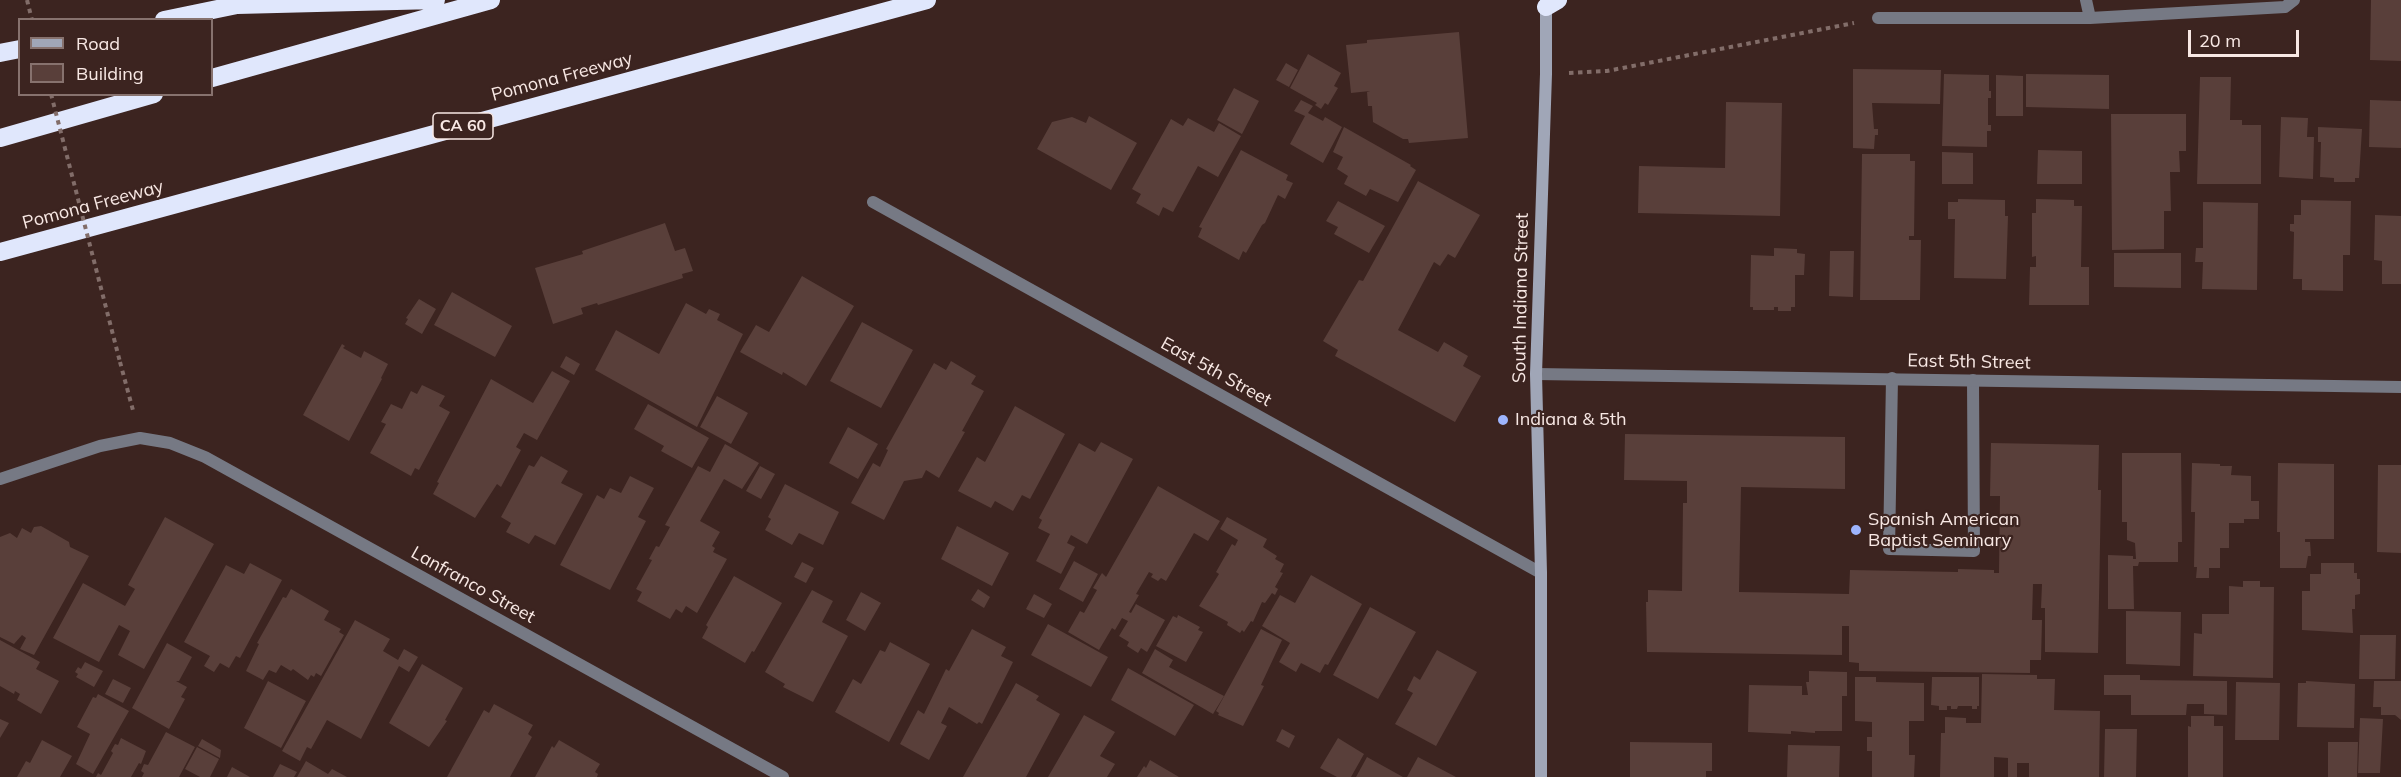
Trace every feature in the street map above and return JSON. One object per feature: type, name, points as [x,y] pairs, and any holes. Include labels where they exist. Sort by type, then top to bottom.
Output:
[{"type":"highway","points":[[173,18],[237,4],[436,0]]},
{"type":"highway","points":[[213,78],[491,0]]},
{"type":"highway","name":"Pomona Freeway","points":[[0,252],[927,0]]},
{"type":"highway","points":[[0,53],[18,49]]},
{"type":"highway","points":[[0,138],[147,96]]},
{"type":"main road","name":"South Indiana Street","points":[[1541,777],[1541,573],[1536,374],[1550,2]]},
{"type":"street","points":[[2086,0],[2090,18]]},
{"type":"street","points":[[1878,18],[2090,18],[2285,7],[2294,0]]},
{"type":"street","name":"East 5th Street","points":[[873,202],[1541,573]]},
{"type":"street","name":"East 5th Street","points":[[1536,374],[2401,387]]},
{"type":"street","points":[[1892,378],[1889,549],[1974,551],[1973,380]]},
{"type":"street","name":"Lanfranco Street","points":[[0,479],[100,446],[140,438],[171,442],[205,457],[783,777]]},
{"type":"path","points":[[27,0],[32,18]]},
{"type":"path","points":[[1546,74],[1607,71],[1878,18]]},
{"type":"path","points":[[52,96],[140,438]]},
{"type":"building","points":[[2371,0],[2401,0],[2401,61],[2370,60]]},
{"type":"building","points":[[1459,32],[1468,138],[1409,143],[1408,139],[1403,139],[1373,122],[1372,106],[1368,106],[1367,92],[1370,91],[1351,93],[1346,45],[1367,43],[1367,40]]},
{"type":"building","points":[[1308,54],[1341,73],[1334,86],[1338,88],[1328,105],[1325,103],[1321,109],[1315,105],[1317,103],[1290,88]]},
{"type":"building","points":[[1286,63],[1298,70],[1289,87],[1276,80]]},
{"type":"building","points":[[1853,69],[1941,70],[1940,104],[1872,103],[1874,129],[1878,129],[1874,149],[1853,148]]},
{"type":"building","points":[[1944,74],[1989,75],[1991,98],[1988,98],[1988,125],[1991,125],[1991,131],[1987,131],[1987,147],[1942,146]]},
{"type":"building","points":[[2026,74],[2109,75],[2109,109],[2026,107]]},
{"type":"building","points":[[1996,75],[2023,76],[2023,116],[1996,116]]},
{"type":"building","points":[[2200,77],[2231,77],[2230,120],[2242,120],[2242,125],[2261,125],[2261,184],[2197,184]]},
{"type":"building","points":[[1234,88],[1259,101],[1242,134],[1217,120]]},
{"type":"building","points":[[1301,100],[1313,106],[1308,113],[1323,121],[1325,117],[1342,127],[1323,163],[1290,144],[1305,116],[1294,111]]},
{"type":"building","points":[[2370,100],[2401,101],[2401,148],[2369,147]]},
{"type":"building","points":[[1726,102],[1782,103],[1780,216],[1638,213],[1639,166],[1725,168]]},
{"type":"building","points":[[2111,114],[2186,114],[2186,151],[2179,151],[2180,172],[2170,172],[2171,211],[2164,211],[2164,249],[2112,250]]},
{"type":"building","points":[[1089,116],[1137,143],[1111,190],[1037,149],[1052,122],[1072,117],[1086,123]]},
{"type":"building","points":[[2281,117],[2308,118],[2307,137],[2314,137],[2313,179],[2279,177]]},
{"type":"building","points":[[1188,118],[1214,132],[1219,123],[1241,136],[1218,177],[1198,166],[1173,212],[1163,207],[1159,216],[1136,203],[1141,194],[1132,189],[1171,119],[1183,126]]},
{"type":"building","points":[[1344,127],[1416,170],[1398,202],[1370,189],[1366,196],[1344,184],[1348,176],[1337,169],[1343,157],[1333,152]]},
{"type":"building","points":[[2318,127],[2362,129],[2359,178],[2355,178],[2355,182],[2334,182],[2334,178],[2320,177],[2321,142],[2318,142]]},
{"type":"building","points":[[1241,150],[1288,175],[1286,180],[1293,183],[1285,199],[1278,195],[1265,223],[1246,253],[1243,251],[1239,260],[1198,237],[1202,228],[1199,227]]},
{"type":"building","points":[[2038,150],[2082,151],[2082,184],[2037,184]]},
{"type":"building","points":[[1942,152],[1973,153],[1973,184],[1942,184]]},
{"type":"building","points":[[1862,154],[1910,154],[1910,161],[1915,161],[1914,236],[1909,236],[1909,240],[1921,240],[1920,300],[1860,300]]},
{"type":"building","points":[[1418,181],[1480,215],[1455,258],[1448,254],[1440,266],[1434,262],[1398,330],[1438,352],[1444,342],[1468,356],[1463,366],[1481,376],[1455,422],[1335,356],[1338,350],[1323,341],[1359,280],[1363,281]]},
{"type":"building","points":[[1958,199],[2005,200],[2005,216],[2008,216],[2006,279],[1954,278],[1955,219],[1948,219],[1948,202],[1958,202]]},
{"type":"building","points":[[2036,199],[2074,200],[2074,206],[2082,206],[2081,267],[2089,267],[2089,305],[2029,305],[2030,267],[2036,267],[2036,256],[2032,257],[2032,213],[2036,213]]},
{"type":"building","points":[[2301,200],[2351,201],[2350,255],[2343,255],[2343,291],[2302,290],[2302,279],[2293,279],[2294,232],[2290,231],[2290,224],[2294,224],[2294,215],[2301,215]]},
{"type":"building","points":[[1338,201],[1385,226],[1369,253],[1334,234],[1338,227],[1326,221]]},
{"type":"building","points":[[2203,202],[2258,203],[2257,290],[2202,289],[2203,262],[2195,262],[2196,248],[2203,248]]},
{"type":"building","points":[[2375,215],[2401,216],[2401,284],[2382,284],[2382,261],[2374,260]]},
{"type":"building","points":[[665,223],[675,251],[685,248],[693,271],[682,274],[683,278],[598,305],[597,303],[581,308],[583,314],[553,324],[535,268],[583,254],[582,251]]},
{"type":"building","points":[[1774,248],[1797,249],[1797,253],[1805,254],[1804,275],[1795,275],[1795,307],[1791,307],[1791,311],[1778,311],[1778,307],[1774,307],[1774,310],[1753,310],[1753,307],[1750,307],[1751,255],[1774,256]]},
{"type":"building","points":[[1830,251],[1854,251],[1853,297],[1829,296]]},
{"type":"building","points":[[2114,253],[2181,253],[2181,288],[2114,287]]},
{"type":"building","points":[[802,276],[854,306],[806,386],[783,372],[782,375],[740,352],[756,325],[769,332]]},
{"type":"building","points":[[452,292],[512,326],[495,357],[434,325]]},
{"type":"building","points":[[419,299],[436,309],[422,334],[405,324],[408,319],[406,318]]},
{"type":"building","points":[[686,303],[706,314],[709,309],[720,314],[717,320],[743,334],[697,427],[595,370],[616,330],[659,354]]},
{"type":"building","points":[[862,322],[913,350],[881,408],[830,381]]},
{"type":"building","points":[[342,344],[345,346],[343,348],[361,358],[364,351],[388,364],[349,441],[303,415]]},
{"type":"building","points":[[566,356],[580,364],[574,375],[560,367]]},
{"type":"building","points":[[951,361],[976,376],[971,384],[984,391],[962,431],[965,432],[939,478],[926,470],[922,478],[904,481],[884,520],[851,503],[873,463],[880,467],[888,450],[886,449],[934,363],[946,370]]},
{"type":"building","points":[[552,371],[570,381],[537,440],[524,433],[516,447],[521,450],[501,487],[497,484],[475,518],[433,494],[439,483],[437,482],[491,379],[533,403]]},
{"type":"building","points":[[422,385],[445,396],[439,406],[450,412],[419,470],[415,468],[411,476],[370,453],[386,424],[381,422],[391,404],[402,409],[411,391],[417,394]]},
{"type":"building","points":[[717,396],[748,413],[731,444],[700,427]]},
{"type":"building","points":[[648,404],[709,438],[692,468],[661,451],[664,446],[634,429]]},
{"type":"building","points":[[1015,406],[1065,434],[1030,499],[1022,495],[1013,511],[995,501],[991,508],[958,491],[977,457],[985,462]]},
{"type":"building","points":[[848,427],[878,444],[858,479],[829,463]]},
{"type":"building","points":[[1625,434],[1845,437],[1845,489],[1741,487],[1739,592],[1849,594],[1850,570],[1958,572],[1958,569],[1994,570],[1994,573],[1999,573],[2000,496],[1990,496],[1991,443],[2099,445],[2098,490],[2101,490],[2098,653],[2045,652],[2045,608],[2041,608],[2042,584],[2033,584],[2032,620],[2042,620],[2041,660],[2030,660],[2030,673],[1859,671],[1859,663],[1849,662],[1849,626],[1842,626],[1842,655],[1647,652],[1646,602],[1648,602],[1648,590],[1682,591],[1683,503],[1687,503],[1687,481],[1624,480]]},
{"type":"building","points":[[1101,442],[1133,459],[1087,544],[1071,535],[1067,543],[1075,547],[1061,574],[1036,561],[1050,534],[1038,528],[1042,520],[1039,518],[1079,443],[1095,452]]},
{"type":"building","points":[[725,444],[759,463],[742,489],[724,479],[700,521],[720,532],[712,546],[715,548],[713,552],[727,559],[697,613],[686,606],[682,613],[676,609],[670,619],[637,601],[642,592],[636,589],[652,560],[649,559],[656,546],[659,547],[670,527],[665,525],[698,466],[710,472]]},
{"type":"building","points":[[2122,453],[2181,453],[2182,542],[2178,542],[2178,562],[2139,562],[2138,566],[2133,566],[2134,609],[2108,609],[2108,555],[2133,556],[2133,559],[2136,559],[2135,543],[2127,540],[2127,522],[2122,522]]},
{"type":"building","points":[[541,456],[568,471],[561,483],[583,494],[555,545],[535,535],[529,544],[506,532],[511,523],[501,517],[529,465],[534,467]]},
{"type":"building","points":[[2192,463],[2232,466],[2231,475],[2251,476],[2251,501],[2259,501],[2259,519],[2244,519],[2244,523],[2229,523],[2229,548],[2220,548],[2220,568],[2209,568],[2209,578],[2196,578],[2197,567],[2194,567],[2195,512],[2191,512]]},
{"type":"building","points":[[2278,463],[2334,464],[2334,539],[2305,539],[2305,542],[2310,542],[2311,556],[2308,556],[2306,568],[2280,568],[2280,532],[2277,532]]},
{"type":"building","points":[[2378,465],[2401,465],[2401,553],[2377,552]]},
{"type":"building","points":[[760,466],[775,474],[761,499],[746,491]]},
{"type":"building","points":[[630,476],[654,488],[638,517],[646,521],[610,590],[560,565],[597,495],[604,499],[610,488],[621,493]]},
{"type":"building","points":[[785,484],[839,512],[823,545],[799,533],[792,545],[765,530],[771,519],[768,517]]},
{"type":"building","points":[[1158,486],[1220,521],[1208,541],[1194,533],[1166,581],[1161,578],[1158,581],[1151,577],[1153,574],[1149,572],[1136,594],[1139,595],[1129,612],[1131,613],[1136,604],[1165,620],[1147,652],[1141,648],[1138,653],[1127,646],[1129,642],[1119,636],[1128,621],[1122,618],[1115,630],[1112,628],[1099,650],[1068,632],[1080,611],[1084,613],[1097,590],[1093,588],[1102,573],[1106,577]]},
{"type":"building","points":[[165,517],[214,544],[144,669],[118,655],[130,631],[119,625],[99,662],[53,638],[83,583],[125,606],[135,589],[128,585]]},
{"type":"building","points":[[1227,517],[1267,539],[1263,547],[1277,556],[1275,559],[1284,564],[1280,572],[1283,573],[1275,587],[1278,589],[1275,595],[1272,593],[1265,603],[1262,602],[1253,622],[1251,621],[1244,632],[1242,630],[1240,633],[1227,625],[1228,622],[1199,606],[1219,574],[1216,572],[1232,544],[1235,546],[1238,540],[1220,529]]},
{"type":"building","points":[[41,526],[69,542],[70,547],[89,556],[34,655],[20,649],[26,638],[22,635],[14,644],[0,637],[0,537],[10,533],[17,538],[22,528],[31,533],[34,527]]},
{"type":"building","points":[[957,526],[1009,553],[992,586],[941,559]]},
{"type":"building","points":[[1074,561],[1098,574],[1083,602],[1059,589]]},
{"type":"building","points":[[802,562],[814,568],[806,583],[794,577]]},
{"type":"building","points":[[250,563],[282,580],[240,658],[236,656],[229,668],[220,663],[214,672],[204,666],[210,656],[184,642],[226,565],[244,574]]},
{"type":"building","points":[[2321,563],[2354,563],[2354,573],[2357,573],[2357,579],[2360,579],[2360,594],[2355,595],[2355,609],[2352,609],[2353,633],[2302,630],[2302,591],[2310,591],[2310,574],[2321,574]]},
{"type":"building","points":[[1311,575],[1362,604],[1328,665],[1325,664],[1320,673],[1301,663],[1296,672],[1279,662],[1290,643],[1262,626],[1280,595],[1295,603]]},
{"type":"building","points":[[734,576],[782,603],[754,652],[752,651],[745,663],[702,638],[708,627],[706,625]]},
{"type":"building","points":[[2243,581],[2260,581],[2260,587],[2274,587],[2273,678],[2193,676],[2194,633],[2202,634],[2202,614],[2229,614],[2229,586],[2243,587]]},
{"type":"building","points":[[291,589],[329,611],[324,620],[341,629],[339,632],[344,635],[321,676],[316,673],[308,680],[293,669],[291,671],[281,665],[276,673],[269,670],[263,680],[246,671],[259,644],[257,643],[283,597],[286,598]]},
{"type":"building","points":[[978,589],[990,597],[984,608],[971,600]]},
{"type":"building","points":[[812,590],[833,601],[822,622],[848,636],[813,702],[783,687],[785,684],[765,672]]},
{"type":"building","points":[[861,592],[881,603],[865,631],[846,620]]},
{"type":"building","points":[[1034,594],[1052,604],[1044,618],[1026,609]]},
{"type":"building","points":[[1370,607],[1416,632],[1378,699],[1333,675]]},
{"type":"building","points":[[2126,611],[2181,612],[2180,666],[2126,664]]},
{"type":"building","points":[[1178,615],[1200,627],[1198,630],[1203,632],[1186,662],[1156,646],[1173,616],[1177,618]]},
{"type":"building","points":[[355,620],[390,639],[383,651],[398,660],[404,649],[418,657],[409,672],[399,666],[361,739],[327,720],[311,749],[307,747],[300,761],[282,751]]},
{"type":"building","points":[[1048,624],[1108,657],[1091,687],[1031,655]]},
{"type":"building","points":[[972,629],[1006,647],[1001,656],[1013,662],[982,724],[979,722],[977,724],[949,707],[941,723],[947,726],[929,760],[900,744],[918,710],[924,714],[946,669],[949,671]]},
{"type":"building","points":[[1261,629],[1282,640],[1261,685],[1264,686],[1243,726],[1218,715],[1216,711]]},
{"type":"building","points":[[2360,635],[2396,635],[2395,679],[2359,679]]},
{"type":"building","points":[[0,640],[40,662],[36,669],[59,681],[41,714],[17,700],[20,694],[15,691],[14,694],[0,686]]},
{"type":"building","points":[[890,642],[930,664],[889,742],[835,712],[853,679],[861,684],[880,650],[885,652]]},
{"type":"building","points":[[167,643],[192,657],[179,681],[176,681],[187,687],[181,697],[185,699],[169,729],[132,708]]},
{"type":"building","points":[[1155,649],[1173,660],[1169,667],[1224,696],[1213,714],[1142,673]]},
{"type":"building","points":[[1437,650],[1477,672],[1436,746],[1395,724],[1413,693],[1407,690],[1414,676],[1420,680]]},
{"type":"building","points":[[85,662],[103,671],[94,687],[76,677],[78,674],[75,672],[78,667],[81,669]]},
{"type":"building","points":[[422,664],[463,688],[445,720],[447,721],[429,747],[389,723]]},
{"type":"building","points":[[1128,668],[1194,705],[1175,736],[1111,700]]},
{"type":"building","points":[[1809,671],[1847,672],[1847,696],[1842,696],[1842,731],[1815,731],[1815,733],[1791,731],[1791,734],[1748,732],[1749,685],[1802,686],[1802,695],[1808,695],[1806,682],[1809,682]]},
{"type":"building","points":[[1982,674],[2037,675],[2037,679],[2055,679],[2054,710],[2100,711],[2099,777],[2029,777],[2029,763],[2017,763],[2017,777],[2008,777],[2008,758],[1994,757],[1994,777],[1940,777],[1941,733],[1945,733],[1945,717],[1966,718],[1966,723],[1981,723]]},
{"type":"building","points":[[2104,675],[2140,675],[2140,680],[2227,681],[2227,715],[2204,714],[2204,704],[2187,704],[2186,715],[2131,715],[2131,695],[2104,695]]},
{"type":"building","points":[[1855,677],[1876,677],[1876,682],[1924,683],[1924,721],[1909,721],[1909,755],[1915,755],[1914,777],[1872,777],[1872,751],[1867,751],[1867,737],[1872,737],[1872,722],[1855,721]]},
{"type":"building","points":[[1932,677],[1979,677],[1979,706],[1977,709],[1972,709],[1972,706],[1958,706],[1957,709],[1951,709],[1951,706],[1947,706],[1947,710],[1939,710],[1939,706],[1931,705]]},
{"type":"building","points":[[113,679],[131,688],[123,703],[105,694]]},
{"type":"building","points":[[268,681],[306,701],[281,748],[244,728]]},
{"type":"building","points":[[2306,681],[2355,684],[2354,728],[2297,727],[2298,683],[2306,683]]},
{"type":"building","points":[[2374,681],[2401,681],[2401,720],[2395,715],[2381,715],[2381,707],[2373,707]]},
{"type":"building","points":[[2236,682],[2280,683],[2279,740],[2235,740]]},
{"type":"building","points":[[1016,683],[1039,696],[1036,700],[1060,714],[1026,777],[963,777]]},
{"type":"building","points":[[98,694],[129,711],[93,774],[76,764],[90,734],[77,727],[93,697],[96,698]]},
{"type":"building","points":[[494,704],[533,725],[528,734],[532,737],[510,777],[447,777],[484,710],[489,713]]},
{"type":"building","points":[[1084,715],[1115,732],[1100,756],[1115,764],[1107,777],[1048,777]]},
{"type":"building","points":[[2191,716],[2214,716],[2214,726],[2223,726],[2223,777],[2188,777],[2188,726],[2191,727]]},
{"type":"building","points":[[2360,718],[2383,719],[2380,773],[2358,773]]},
{"type":"building","points":[[0,719],[9,723],[0,738]]},
{"type":"building","points":[[1282,729],[1295,736],[1289,748],[1276,741]]},
{"type":"building","points":[[2105,729],[2137,729],[2136,777],[2104,777]]},
{"type":"building","points":[[166,732],[195,747],[179,777],[142,777],[144,773],[141,771],[144,764],[148,765]]},
{"type":"building","points":[[121,738],[146,751],[141,764],[139,763],[131,777],[96,777],[98,773],[101,775],[113,753],[111,751],[115,744],[118,745]]},
{"type":"building","points":[[1338,738],[1364,754],[1351,777],[1337,777],[1320,768]]},
{"type":"building","points":[[202,739],[221,750],[220,758],[198,746]]},
{"type":"building","points":[[42,740],[72,756],[60,777],[17,777],[26,761],[30,763]]},
{"type":"building","points":[[559,740],[600,764],[595,772],[598,774],[597,777],[535,777],[552,746],[554,748]]},
{"type":"building","points":[[1630,742],[1712,743],[1712,771],[1706,771],[1706,777],[1630,777]]},
{"type":"building","points":[[2328,742],[2358,742],[2357,777],[2328,777]]},
{"type":"building","points":[[1788,745],[1840,746],[1839,777],[1787,777]]},
{"type":"building","points":[[197,747],[219,759],[210,777],[200,777],[185,769]]},
{"type":"building","points":[[1367,757],[1403,777],[1356,777]]},
{"type":"building","points":[[1418,757],[1456,777],[1407,777]]},
{"type":"building","points":[[1150,760],[1179,777],[1137,777]]},
{"type":"building","points":[[306,761],[328,774],[332,769],[347,777],[297,777]]},
{"type":"building","points":[[280,764],[297,772],[294,777],[273,777]]},
{"type":"building","points":[[232,767],[250,777],[227,777]]},
{"type":"place","name":"Indiana & 5th","points":[[1503,420]]},
{"type":"place","name":"Spanish American Baptist Seminary","points":[[1856,530]]}]
